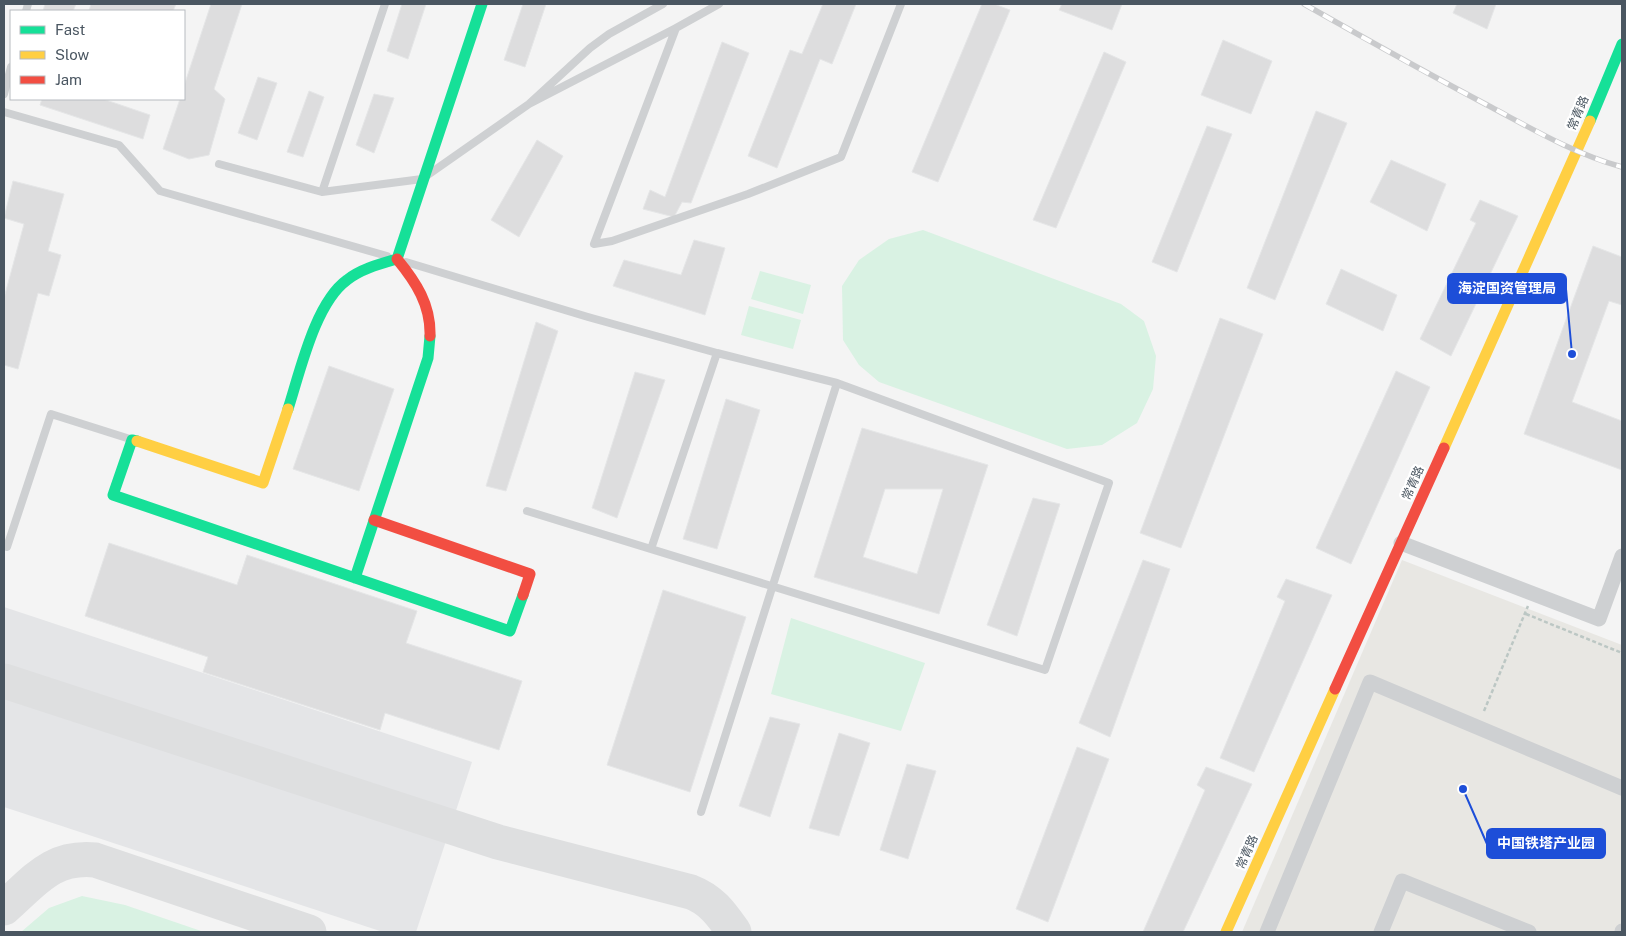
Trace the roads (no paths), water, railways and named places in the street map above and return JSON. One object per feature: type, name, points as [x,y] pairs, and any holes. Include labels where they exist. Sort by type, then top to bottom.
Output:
[{"type":"street","points":[[397,259],[482,4]]},
{"type":"street","name":"常青路","points":[[1226,932],[1577,152],[1622,44]]},
{"type":"street","points":[[374,520],[530,574],[510,631],[113,495],[132,440],[263,483],[315,326],[325,304],[334,289],[350,276],[367,268],[397,259]]},
{"type":"street","points":[[354,578],[428,358],[432,338],[430,319],[424,300],[414,279],[397,259]]},
{"type":"street","points":[[1401,543],[1599,619],[1622,556]]},
{"type":"street","points":[[1267,932],[1370,682],[1622,788]]},
{"type":"street","points":[[1381,932],[1402,881],[1529,932]]},
{"type":"lane","points":[[322,192],[385,4]]},
{"type":"lane","points":[[220,164],[322,192],[422,180],[529,104],[590,48],[609,34],[663,4]]},
{"type":"lane","points":[[529,104],[719,4]]},
{"type":"lane","points":[[676,28],[594,244],[612,241],[748,194],[841,157],[901,4]]},
{"type":"lane","points":[[4,94],[10,71]]},
{"type":"lane","points":[[4,112],[119,145],[160,191],[397,259],[588,317],[837,383],[1109,483],[1046,670],[527,511]]},
{"type":"lane","points":[[651,549],[717,352]]},
{"type":"lane","points":[[701,812],[837,383]]},
{"type":"lane","points":[[6,547],[51,414],[132,440]]},
{"type":"railway","points":[[1304,4],[1539,133],[1605,162],[1622,167]]},
{"type":"place","name":"海淀国资管理局","points":[[1572,354]]},
{"type":"place","name":"中国铁塔产业园","points":[[1463,789]]}]
